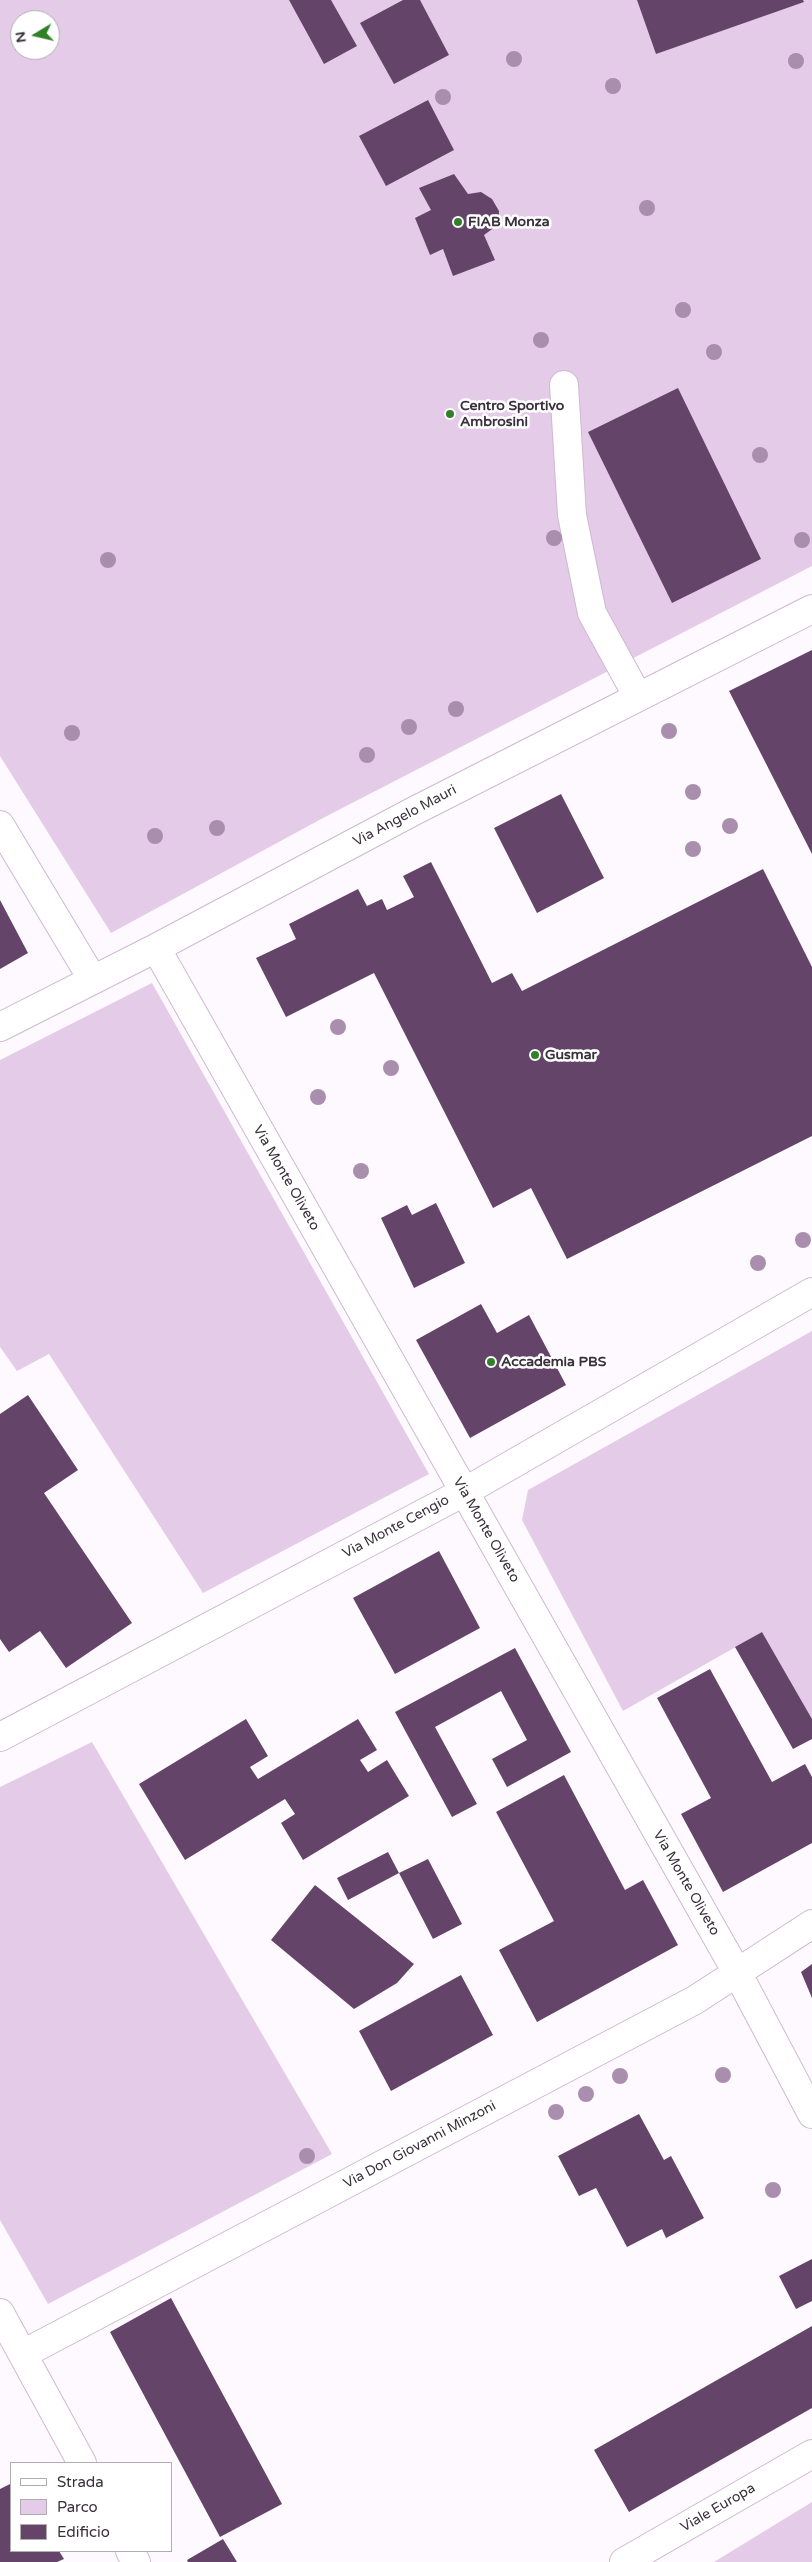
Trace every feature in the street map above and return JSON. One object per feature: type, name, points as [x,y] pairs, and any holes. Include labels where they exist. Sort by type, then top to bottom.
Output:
[{"type":"street","points":[[564,386],[572,515],[592,613],[638,697]]},
{"type":"street","name":"Via Angelo Mauri","points":[[0,1028],[156,948],[414,811],[812,609]]},
{"type":"street","points":[[0,825],[93,980]]},
{"type":"street","name":"Via Monte Oliveto","points":[[156,948],[738,1974],[812,2114]]},
{"type":"street","name":"Via Monte Cengio","points":[[0,1737],[464,1492],[812,1292]]},
{"type":"street","name":"Via Don Giovanni Minzoni","points":[[23,2354],[695,2000],[738,1974],[812,1924]]},
{"type":"street","points":[[0,2313],[81,2462]]},
{"type":"street","name":"Viale Europa","points":[[624,2562],[812,2454]]},
{"type":"green space","name":"Centro Sportivo Ambrosini","points":[[0,0],[812,0],[812,566],[323,818],[111,933],[0,756]]},
{"type":"green space","points":[[152,983],[429,1474],[203,1593],[49,1354],[17,1371],[0,1347],[0,1060]]},
{"type":"green space","points":[[812,1331],[812,1719],[762,1632],[623,1711],[522,1520],[528,1490]]},
{"type":"green space","points":[[92,1742],[332,2154],[48,2304],[0,2220],[0,1787]]},
{"type":"green space","points":[[812,2502],[812,2562],[714,2562]]},
{"type":"building","points":[[289,0],[331,0],[357,46],[324,64]]},
{"type":"building","points":[[403,0],[420,0],[449,55],[394,84],[360,23]]},
{"type":"building","points":[[637,0],[803,0],[804,2],[656,54]]},
{"type":"building","points":[[428,100],[454,150],[386,186],[359,136]]},
{"type":"building","points":[[454,174],[468,194],[481,192],[492,199],[499,211],[499,224],[484,235],[495,260],[453,276],[443,249],[430,255],[415,218],[431,210],[419,188]]},
{"type":"building","points":[[678,388],[761,559],[672,603],[588,432]]},
{"type":"building","points":[[812,650],[812,854],[729,691]]},
{"type":"building","points":[[561,794],[604,878],[537,913],[494,828]]},
{"type":"building","points":[[431,862],[492,983],[512,973],[522,991],[763,869],[812,967],[812,1136],[567,1259],[531,1188],[493,1208],[374,973],[286,1017],[256,958],[296,939],[289,924],[358,889],[367,906],[382,899],[387,910],[414,897],[403,876]]},
{"type":"building","points":[[0,900],[28,953],[0,969]]},
{"type":"building","points":[[436,1203],[465,1263],[414,1288],[381,1218],[407,1205],[412,1215]]},
{"type":"building","name":"Accademia PBS","points":[[481,1304],[497,1333],[529,1315],[566,1385],[470,1438],[416,1340]]},
{"type":"building","points":[[28,1395],[78,1470],[44,1493],[132,1623],[66,1668],[40,1631],[9,1652],[0,1639],[0,1414]]},
{"type":"building","points":[[439,1551],[480,1628],[395,1674],[353,1598]]},
{"type":"building","points":[[762,1632],[812,1719],[812,1739],[793,1749],[735,1647]]},
{"type":"building","points":[[515,1648],[571,1752],[507,1787],[492,1759],[527,1740],[501,1691],[435,1727],[477,1804],[452,1817],[395,1712]]},
{"type":"building","points":[[710,1669],[772,1782],[805,1764],[812,1777],[812,1843],[723,1892],[681,1814],[711,1798],[657,1698]]},
{"type":"building","points":[[246,1719],[268,1756],[250,1767],[258,1779],[358,1719],[377,1750],[360,1760],[368,1772],[387,1760],[409,1796],[303,1860],[281,1823],[295,1814],[285,1799],[185,1860],[139,1784]]},
{"type":"building","points":[[564,1775],[625,1890],[643,1880],[678,1945],[537,2022],[499,1950],[554,1921],[496,1812]]},
{"type":"building","points":[[388,1852],[399,1873],[348,1900],[337,1878]]},
{"type":"building","points":[[428,1859],[462,1924],[433,1939],[399,1873]]},
{"type":"building","points":[[315,1885],[414,1964],[397,1983],[354,2009],[271,1940]]},
{"type":"building","points":[[812,1964],[812,1998],[801,1972]]},
{"type":"building","points":[[461,1975],[493,2035],[391,2091],[359,2031]]},
{"type":"building","points":[[639,2114],[664,2160],[671,2156],[704,2218],[666,2238],[662,2229],[627,2247],[596,2188],[579,2196],[558,2156]]},
{"type":"building","points":[[812,2259],[812,2301],[796,2309],[779,2276]]},
{"type":"building","points":[[171,2298],[282,2504],[220,2537],[110,2332]]},
{"type":"building","points":[[812,2326],[812,2408],[629,2512],[594,2450]]},
{"type":"building","points":[[10,2484],[10,2552],[60,2552],[64,2559],[57,2562],[0,2562],[0,2489]]},
{"type":"building","points":[[223,2539],[237,2562],[188,2562],[187,2560]]},
{"type":"place","name":"FIAB Monza","points":[[458,222]]},
{"type":"place","name":"Centro Sportivo Ambrosini","points":[[450,414]]},
{"type":"place","name":"Gusmar","points":[[535,1055]]},
{"type":"place","name":"Accademia PBS","points":[[491,1362]]}]
